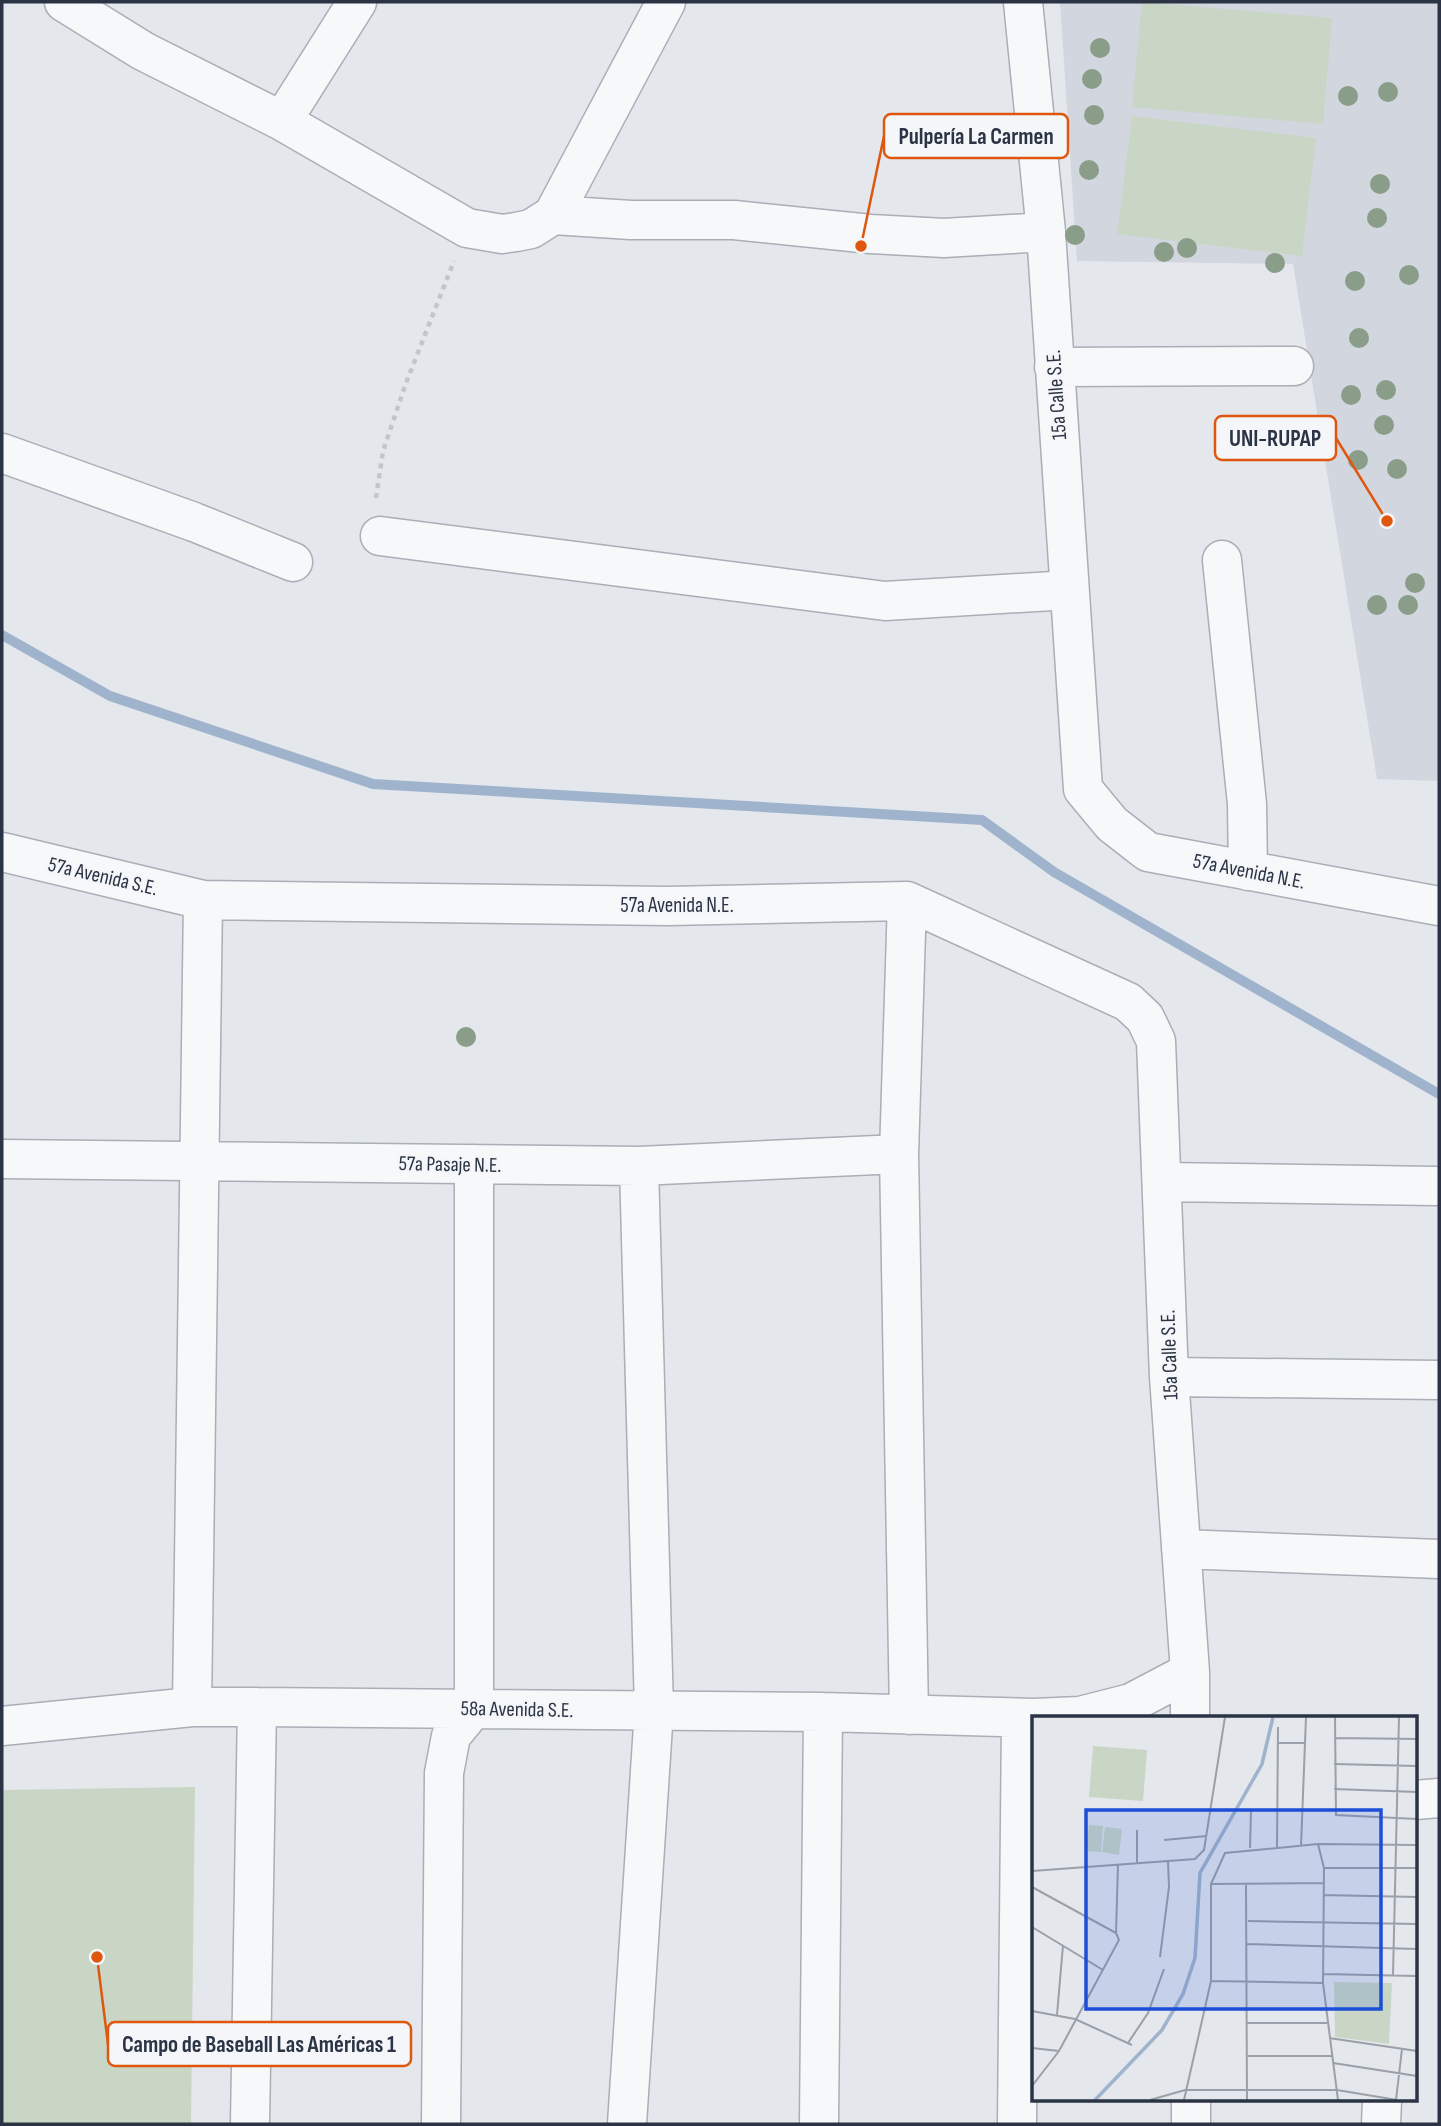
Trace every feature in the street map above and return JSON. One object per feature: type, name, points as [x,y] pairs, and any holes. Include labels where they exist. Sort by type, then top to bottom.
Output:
[{"type":"street","points":[[64,2],[143,51],[282,121],[467,228],[502,234],[531,229],[553,215],[666,2]]},
{"type":"street","points":[[282,121],[357,2]]},
{"type":"street","name":"15a Calle S.E.","points":[[1023,2],[1046,232],[1083,789]]},
{"type":"street","points":[[553,215],[631,220],[734,220],[871,234],[944,238],[1046,232]]},
{"type":"street","points":[[1054,367],[1294,366]]},
{"type":"street","points":[[2,453],[194,522],[293,562]]},
{"type":"street","points":[[380,536],[885,601],[1069,590]]},
{"type":"street","points":[[1222,560],[1247,804],[1248,871]]},
{"type":"street","name":"57a Avenida N.E.","points":[[1083,789],[1112,824],[1149,852],[1439,906]]},
{"type":"street","name":"57a Avenida S.E.","points":[[2,852],[204,900]]},
{"type":"street","points":[[192,1707],[204,900]]},
{"type":"street","name":"57a Avenida N.E.","points":[[204,900],[668,906],[907,901],[1128,1002]]},
{"type":"street","points":[[907,901],[899,1154],[909,1715]]},
{"type":"street","name":"15a Calle S.E.","points":[[1128,1002],[1145,1018],[1156,1041],[1169,1377],[1190,1672],[1190,1716]]},
{"type":"street","name":"57a Pasaje N.E.","points":[[2,1159],[639,1166],[899,1154]]},
{"type":"street","points":[[441,2124],[444,1773],[451,1736],[474,1708],[474,1164]]},
{"type":"street","points":[[628,2124],[654,1710],[639,1166]]},
{"type":"street","points":[[1163,1182],[1435,1186]]},
{"type":"street","points":[[1169,1377],[1439,1380]]},
{"type":"street","points":[[1181,1549],[1439,1559]]},
{"type":"street","name":"58a Avenida S.E.","points":[[1080,1716],[1131,1703],[1190,1672]]},
{"type":"street","name":"58a Avenida S.E.","points":[[2,1726],[192,1707],[823,1712],[1029,1718]]},
{"type":"street","points":[[250,2124],[257,1707]]},
{"type":"street","points":[[819,2124],[823,1712]]},
{"type":"street","points":[[1017,2124],[1029,1718]]},
{"type":"street","points":[[1416,1800],[1439,1798]]},
{"type":"street","points":[[1191,2102],[1191,2124]]},
{"type":"street","points":[[1381,2124],[1382,2102]]},
{"type":"path","points":[[380,536],[374,528],[373,514],[383,452],[406,383],[467,228]]},
{"type":"shaded area","points":[[1060,2],[1439,2],[1439,781],[1377,779],[1293,264],[1077,261]]},
{"type":"green space","points":[[1142,2],[1332,18],[1323,124],[1132,107]]},
{"type":"green space","points":[[1132,116],[1316,138],[1302,256],[1117,234]]},
{"type":"green space","points":[[195,1787],[191,2124],[2,2124],[2,1790]]},
{"type":"waterway","points":[[2,635],[110,696],[373,784],[982,820],[1054,872],[1439,1094]]},
{"type":"place","name":"Pulpería La Carmen","points":[[861,246]]},
{"type":"place","name":"UNI-RUPAP","points":[[1387,521]]},
{"type":"place","name":"Campo de Baseball Las Américas 1","points":[[97,1957]]}]
